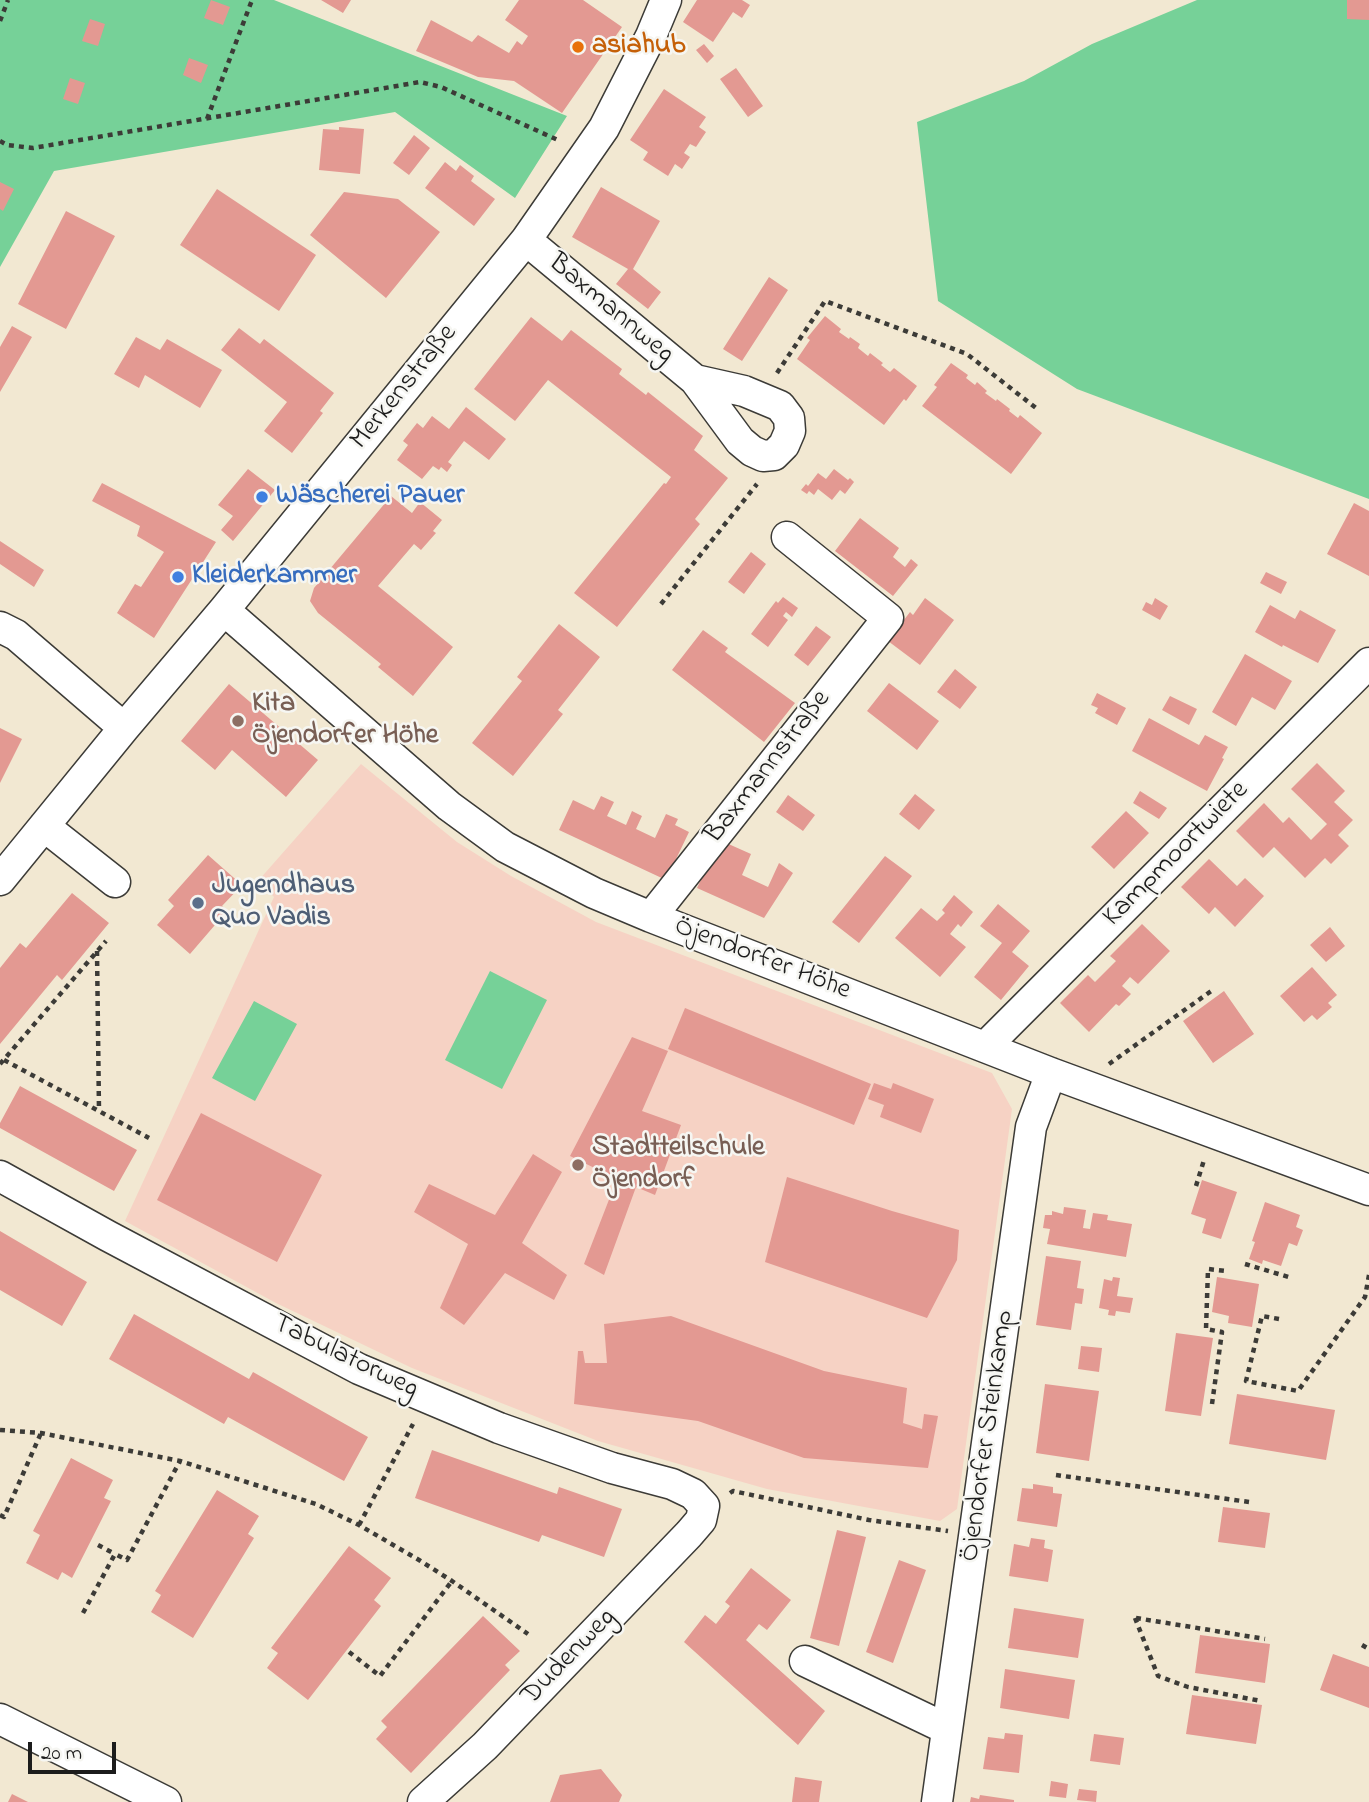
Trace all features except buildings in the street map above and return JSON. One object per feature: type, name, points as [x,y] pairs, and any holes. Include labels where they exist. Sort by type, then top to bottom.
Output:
[{"type":"street","name":"Merkenstraße","points":[[0,880],[526,240],[604,128],[651,36],[666,0]]},
{"type":"street","name":"Baxmannweg","points":[[526,240],[695,380],[740,442],[763,456],[774,455],[784,445],[790,431],[789,418],[780,406],[744,391],[695,380]]},
{"type":"street","name":"Baxmannstraße","points":[[651,917],[888,618],[787,537]]},
{"type":"street","name":"Öjendorfer Höhe","points":[[224,610],[449,806],[505,846],[594,893],[1051,1073],[1369,1190]]},
{"type":"street","points":[[0,627],[16,635],[124,728]]},
{"type":"street","name":"Kampmoortwiete","points":[[985,1047],[1369,663]]},
{"type":"street","points":[[44,826],[115,882]]},
{"type":"street","name":"Öjendorfer Steinkamp","points":[[936,1802],[1031,1127],[1051,1073]]},
{"type":"street","name":"Tabulatorweg","points":[[0,1176],[359,1369],[499,1428],[612,1468],[672,1484],[693,1494],[704,1506]]},
{"type":"street","name":"Dudenweg","points":[[423,1802],[485,1746],[689,1534],[701,1520],[704,1506]]},
{"type":"street","points":[[804,1661],[947,1729]]},
{"type":"street","points":[[0,1719],[166,1802]]},
{"type":"path","points":[[0,21],[8,0]]},
{"type":"path","points":[[207,119],[252,0]]},
{"type":"path","points":[[0,141],[7,145],[33,148],[420,82],[441,87],[586,152]]},
{"type":"path","points":[[761,397],[825,301],[967,354],[1035,408]]},
{"type":"path","points":[[661,604],[767,473],[763,456]]},
{"type":"path","points":[[106,942],[2,1062],[149,1138]]},
{"type":"path","points":[[97,951],[99,1111]]},
{"type":"path","points":[[1081,1084],[1214,989]]},
{"type":"path","points":[[1245,1264],[1292,1278]]},
{"type":"path","points":[[1212,1404],[1222,1332],[1206,1329],[1208,1269],[1226,1271]]},
{"type":"path","points":[[1279,1319],[1262,1316],[1246,1381],[1298,1391],[1366,1297],[1369,1275]]},
{"type":"path","points":[[359,1525],[427,1398]]},
{"type":"path","points":[[0,1430],[41,1433],[180,1461],[316,1504],[359,1525],[452,1581],[528,1634]]},
{"type":"path","points":[[0,1515],[4,1517],[41,1433]]},
{"type":"path","points":[[99,1545],[127,1560],[180,1461]]},
{"type":"path","points":[[1056,1475],[1250,1502]]},
{"type":"path","points":[[704,1506],[733,1491],[869,1520],[975,1534]]},
{"type":"path","points":[[83,1613],[115,1554]]},
{"type":"path","points":[[349,1652],[380,1675],[452,1581]]},
{"type":"path","points":[[1261,1701],[1188,1687],[1158,1676],[1135,1618],[1265,1639]]},
{"type":"path","points":[[1362,1645],[1369,1649]]},
{"type":"shaded area","name":"Stadtteilschule Öjendorf","points":[[361,764],[457,842],[511,876],[596,922],[992,1073],[1012,1109],[957,1509],[940,1521],[767,1489],[598,1441],[412,1368],[276,1303],[125,1221],[274,897],[258,881]]},
{"type":"green space","points":[[0,0],[274,0],[567,116],[515,198],[395,112],[54,171],[0,267]]},
{"type":"green space","points":[[1197,0],[1369,0],[1369,499],[1077,389],[938,301],[917,122],[1024,81],[1092,44]]},
{"type":"green space","points":[[490,971],[547,1000],[502,1089],[445,1060]]},
{"type":"green space","points":[[254,1001],[297,1024],[255,1101],[212,1078]]},
{"type":"place","name":"asiahub","points":[[578,47]]},
{"type":"place","name":"Wäscherei Pauer","points":[[262,497]]},
{"type":"place","name":"Kleiderkammer","points":[[178,577]]},
{"type":"place","name":"Kita Öjendorfer Höhe","points":[[238,721]]},
{"type":"place","name":"Jugendhaus Quo Vadis","points":[[198,903]]},
{"type":"place","name":"Stadtteilschule Öjendorf","points":[[578,1165]]}]
